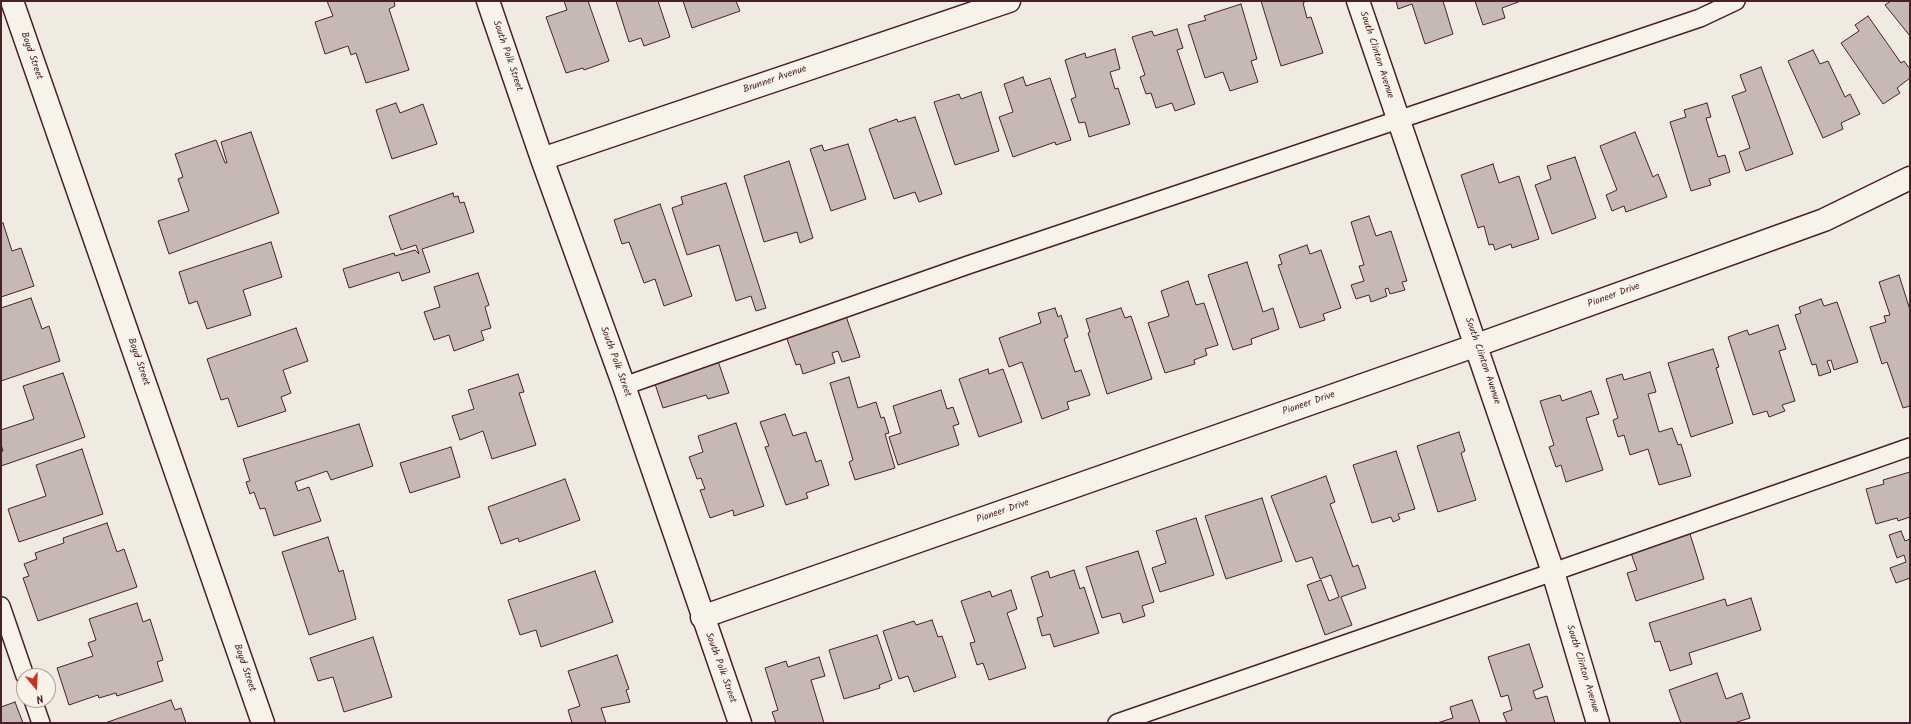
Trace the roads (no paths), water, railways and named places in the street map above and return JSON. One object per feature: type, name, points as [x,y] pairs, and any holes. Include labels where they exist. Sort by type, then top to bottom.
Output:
[{"type":"street","name":"Boyd Street","points":[[12,1],[263,723]]},
{"type":"street","name":"South Polk Street","points":[[488,1],[542,159],[624,386],[702,617],[740,723]]},
{"type":"street","name":"Brunner Avenue","points":[[542,159],[1009,1]]},
{"type":"street","name":"South Clinton Avenue","points":[[1358,1],[1398,121],[1477,345],[1553,572],[1598,723]]},
{"type":"street","name":"Pioneer Drive","points":[[702,617],[1477,345],[1824,220],[1910,178]]},
{"type":"lane","points":[[624,386],[968,265],[1700,18],[1736,1]]},
{"type":"lane","points":[[1117,723],[1910,447]]},
{"type":"lane","points":[[1,606],[22,668]]},
{"type":"lane","points":[[36,708],[41,723]]}]
